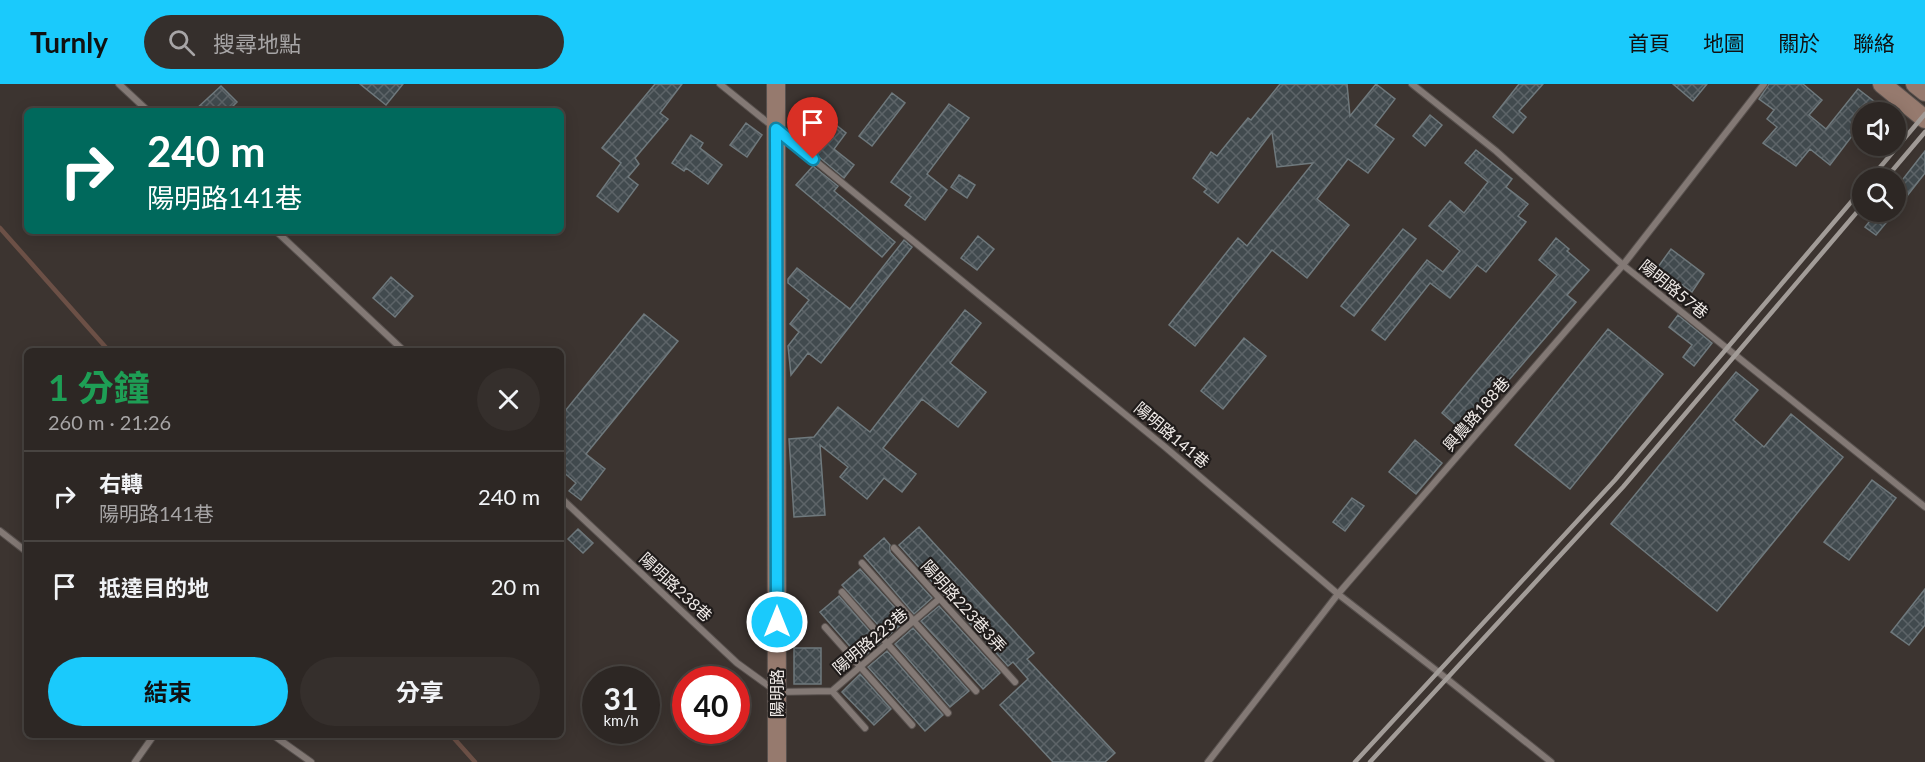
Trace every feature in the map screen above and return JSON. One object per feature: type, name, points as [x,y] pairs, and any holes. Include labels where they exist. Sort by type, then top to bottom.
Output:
[{"type":"street","name":"陽明路","points":[[776,84],[777,762]]},
{"type":"street","points":[[1882,84],[1925,119]]},
{"type":"street","points":[[1915,84],[1925,92]]},
{"type":"lane","points":[[119,84],[145,108]]},
{"type":"lane","name":"陽明路141巷","points":[[720,84],[1166,447],[1338,594],[1551,762]]},
{"type":"lane","name":"陽明路57巷","points":[[1412,84],[1496,151],[1623,265],[1925,507]]},
{"type":"lane","name":"興農路188巷","points":[[1208,762],[1338,594],[1623,265],[1764,84]]},
{"type":"lane","points":[[279,234],[401,348]]},
{"type":"lane","name":"陽明路238巷","points":[[564,501],[737,663],[777,692]]},
{"type":"lane","points":[[0,531],[24,550]]},
{"type":"lane","name":"陽明路223巷3弄","points":[[894,548],[1015,682]]},
{"type":"lane","points":[[862,563],[976,691]]},
{"type":"lane","points":[[842,592],[948,713]]},
{"type":"lane","name":"陽明路223巷","points":[[777,692],[831,691],[939,598]]},
{"type":"lane","points":[[825,627],[912,725]]},
{"type":"lane","points":[[831,691],[865,728]]},
{"type":"lane","points":[[135,762],[152,738]]},
{"type":"lane","points":[[277,738],[310,762]]},
{"type":"building","points":[[360,84],[403,84],[386,105]]},
{"type":"building","points":[[655,84],[682,84],[660,113],[668,119],[635,158],[639,164],[628,177],[638,185],[618,212],[597,196],[621,163],[602,148]]},
{"type":"building","points":[[1280,84],[1347,84],[1350,116],[1376,84],[1395,99],[1375,125],[1394,139],[1368,173],[1348,159],[1317,199],[1349,225],[1307,278],[1272,250],[1195,346],[1169,325],[1238,238],[1247,246],[1313,163],[1277,167],[1272,132],[1218,203],[1204,192],[1207,189],[1193,178],[1211,152],[1217,156],[1248,118],[1251,120]]},
{"type":"building","points":[[1519,84],[1543,84],[1519,111],[1526,117],[1513,133],[1493,117]]},
{"type":"building","points":[[1673,84],[1707,84],[1693,101]]},
{"type":"building","points":[[1769,84],[1803,84],[1822,100],[1809,115],[1826,129],[1858,89],[1875,102],[1852,102],[1852,136],[1830,165],[1810,149],[1796,166],[1763,143],[1777,127],[1767,119],[1774,110],[1759,99]]},
{"type":"building","points":[[221,86],[237,102],[231,108],[197,108]]},
{"type":"building","points":[[892,93],[905,103],[872,146],[859,136]]},
{"type":"building","points":[[949,104],[969,118],[927,174],[947,190],[925,220],[905,205],[911,197],[891,182]]},
{"type":"building","points":[[1430,115],[1442,125],[1425,146],[1413,136]]},
{"type":"building","points":[[746,123],[762,135],[747,157],[730,145]]},
{"type":"building","points":[[835,124],[846,133],[834,149],[854,165],[844,178],[813,152]]},
{"type":"building","points":[[691,135],[703,143],[700,148],[722,165],[708,184],[686,168],[684,171],[672,163]]},
{"type":"building","points":[[1476,150],[1512,179],[1506,187],[1528,204],[1518,216],[1526,222],[1486,272],[1477,265],[1450,298],[1430,283],[1385,340],[1372,330],[1427,260],[1443,272],[1460,251],[1429,226],[1450,201],[1464,213],[1488,182],[1465,163]]},
{"type":"building","points":[[1925,151],[1925,173],[1906,197],[1906,175]]},
{"type":"building","points":[[813,166],[838,186],[834,191],[895,242],[882,257],[796,185]]},
{"type":"building","points":[[959,175],[975,185],[967,198],[951,187]]},
{"type":"building","points":[[1869,222],[1887,222],[1876,235],[1865,227]]},
{"type":"building","points":[[1403,229],[1416,239],[1354,316],[1341,306]]},
{"type":"building","points":[[978,236],[994,249],[977,270],[961,258]]},
{"type":"building","points":[[1556,238],[1589,270],[1567,295],[1576,302],[1464,432],[1442,413],[1557,275],[1539,260]]},
{"type":"building","points":[[904,240],[912,247],[821,363],[808,353],[791,375],[788,346],[799,332],[790,324],[809,300],[788,283],[788,279],[797,268],[850,309]]},
{"type":"building","points":[[1671,249],[1704,274],[1692,292],[1658,267]]},
{"type":"building","points":[[391,277],[413,296],[395,317],[373,298]]},
{"type":"building","points":[[965,310],[981,323],[950,363],[986,392],[958,427],[922,399],[883,448],[916,474],[902,492],[884,478],[867,499],[840,477],[848,467],[820,445],[825,515],[794,517],[789,439],[814,437],[838,407],[870,432]]},
{"type":"building","points":[[644,314],[678,341],[586,454],[605,469],[581,500],[569,491],[576,483],[564,473],[564,412]]},
{"type":"building","points":[[1678,315],[1712,343],[1694,366],[1683,357],[1692,345],[1669,327]]},
{"type":"building","points":[[1608,329],[1663,374],[1570,489],[1515,445]]},
{"type":"building","points":[[1244,338],[1266,356],[1223,409],[1201,391]]},
{"type":"building","points":[[1736,372],[1758,390],[1733,420],[1764,447],[1791,414],[1843,457],[1717,611],[1611,524]]},
{"type":"building","points":[[1415,440],[1442,463],[1416,494],[1389,472]]},
{"type":"building","points":[[1872,480],[1896,498],[1849,560],[1824,542]]},
{"type":"building","points":[[1352,498],[1364,506],[1345,531],[1333,522]]},
{"type":"building","points":[[919,527],[1034,653],[1027,659],[1115,753],[1105,762],[1053,762],[1000,705],[1028,679],[1013,662],[1008,666],[899,545]]},
{"type":"building","points":[[578,529],[593,543],[583,553],[568,539]]},
{"type":"building","points":[[884,538],[890,545],[890,552],[932,598],[914,614],[864,556]]},
{"type":"building","points":[[860,569],[906,620],[888,636],[842,585]]},
{"type":"building","points":[[1925,589],[1925,625],[1909,645],[1891,632]]},
{"type":"building","points":[[839,596],[880,643],[861,659],[820,612]]},
{"type":"building","points":[[939,606],[1000,673],[983,689],[921,621]]},
{"type":"building","points":[[913,628],[969,691],[950,707],[895,644]]},
{"type":"building","points":[[794,648],[821,648],[821,684],[794,684]]},
{"type":"building","points":[[887,651],[943,715],[925,731],[868,667]]},
{"type":"building","points":[[860,674],[891,709],[874,725],[842,692]]},
{"type":"waterway","points":[[0,228],[106,348]]},
{"type":"waterway","points":[[454,738],[475,762]]},
{"type":"railway","points":[[1879,168],[1925,114]]},
{"type":"railway","points":[[1894,168],[1925,132]]},
{"type":"railway","points":[[1355,762],[1615,480],[1852,201]]},
{"type":"railway","points":[[1370,762],[1623,487],[1852,218]]},
{"type":"route","points":[[777,622],[776,129],[813,159]]}]
